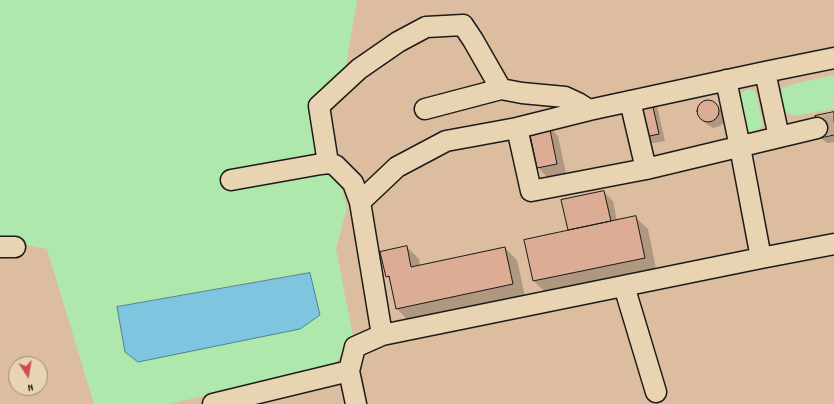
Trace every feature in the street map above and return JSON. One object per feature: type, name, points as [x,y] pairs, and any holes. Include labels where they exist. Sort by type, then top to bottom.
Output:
[{"type":"lane","points":[[328,163],[319,106],[359,69],[398,42],[426,27],[463,25],[474,40],[501,89]]},
{"type":"lane","points":[[360,202],[397,167],[446,141],[517,128],[589,110],[834,58]]},
{"type":"lane","points":[[765,72],[779,137]]},
{"type":"lane","points":[[726,80],[761,258]]},
{"type":"lane","points":[[425,109],[501,89],[522,93],[565,97],[589,110]]},
{"type":"lane","points":[[630,101],[646,169]]},
{"type":"lane","points":[[517,128],[531,191],[646,169],[817,128]]},
{"type":"lane","points":[[231,180],[328,163],[335,165],[353,183],[360,202],[382,335]]},
{"type":"lane","points":[[356,404],[349,371],[355,347],[382,335],[834,244]]},
{"type":"lane","points":[[624,286],[656,392]]},
{"type":"lane","points":[[213,404],[349,371]]},
{"type":"shaded area","points":[[0,0],[834,0],[834,404],[0,404]]},
{"type":"green space","points":[[0,0],[357,0],[341,95],[321,109],[347,208],[336,249],[353,336],[334,366],[169,404],[94,404],[47,249],[0,240]]},
{"type":"green space","points":[[834,75],[834,109],[795,116],[788,113],[781,106],[780,97],[782,89],[789,85]]},
{"type":"green space","points":[[745,90],[753,90],[756,94],[763,125],[759,129],[752,132],[744,129],[738,98]]},
{"type":"water","points":[[310,273],[320,315],[300,329],[138,362],[125,352],[117,307]]},
{"type":"building","points":[[651,98],[659,134],[640,138],[632,102]]},
{"type":"building","points":[[708,100],[712,101],[718,107],[718,115],[712,121],[708,122],[704,121],[698,115],[697,111],[698,107],[704,101]]},
{"type":"building","points":[[834,112],[834,135],[819,138],[815,116]]},
{"type":"building","points":[[549,125],[557,164],[537,168],[529,130]]},
{"type":"building","points":[[604,191],[611,221],[568,230],[561,200]]},
{"type":"building","points":[[636,216],[645,258],[533,281],[524,240]]},
{"type":"building","points":[[407,246],[411,267],[505,247],[513,284],[396,309],[389,276],[386,277],[380,252]]},
{"type":"tunnel","points":[[817,128],[834,124]]}]
